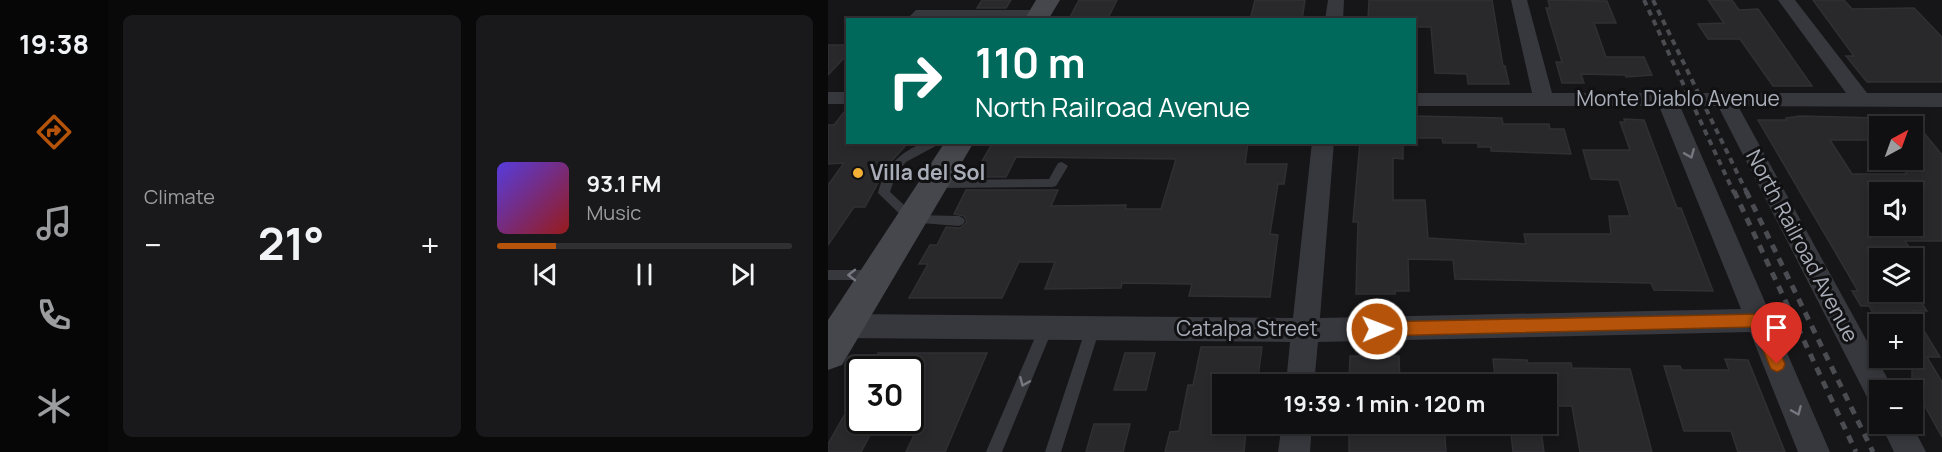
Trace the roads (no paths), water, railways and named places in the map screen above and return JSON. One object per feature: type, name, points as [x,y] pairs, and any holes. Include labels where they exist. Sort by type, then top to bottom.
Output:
[{"type":"main road","points":[[837,329],[876,275],[959,144]]},
{"type":"street","points":[[1334,18],[1336,0]]},
{"type":"street","points":[[1519,0],[1544,99]]},
{"type":"street","points":[[1786,0],[1861,100]]},
{"type":"street","points":[[828,98],[846,98]]},
{"type":"street","name":"Monte Diablo Avenue","points":[[1416,99],[1935,100]]},
{"type":"street","points":[[1667,100],[1814,452]]},
{"type":"street","name":"North Railroad Avenue","points":[[1725,100],[1873,380]]},
{"type":"street","points":[[1935,100],[1942,116]]},
{"type":"street","points":[[1301,374],[1323,144]]},
{"type":"street","name":"Catalpa Street","points":[[837,329],[1305,330],[1758,320]]},
{"type":"street","points":[[1294,452],[1296,434]]},
{"type":"street","points":[[1901,434],[1910,452]]},
{"type":"lane","points":[[951,0],[945,8],[1041,10]]},
{"type":"lane","points":[[912,18],[916,13],[1041,10]]},
{"type":"lane","points":[[933,144],[905,155],[889,171],[884,193],[912,219],[959,221]]},
{"type":"lane","points":[[934,184],[1052,183],[1062,166]]},
{"type":"lane","points":[[828,275],[876,275]]},
{"type":"lane","points":[[994,452],[1046,328]]},
{"type":"lane","points":[[1053,452],[1093,328]]},
{"type":"railway","points":[[1644,0],[1734,193]]},
{"type":"railway","points":[[1653,0],[1747,193]]},
{"type":"railway","points":[[1734,191],[1856,452]]},
{"type":"railway","points":[[1746,191],[1873,452]]},
{"type":"place","name":"Villa del Sol","points":[[858,173]]}]
